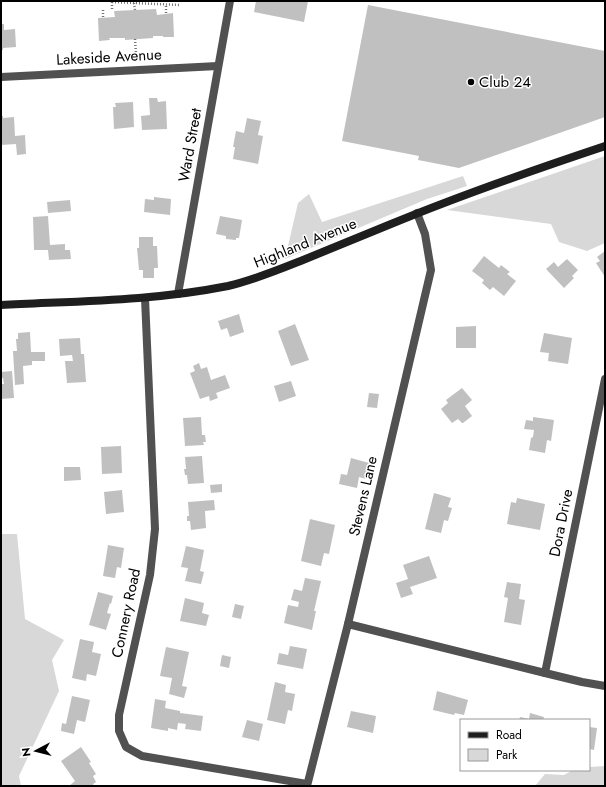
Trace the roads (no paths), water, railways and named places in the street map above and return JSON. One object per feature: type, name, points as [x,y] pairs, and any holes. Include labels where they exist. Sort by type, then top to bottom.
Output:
[{"type":"street","name":"Ward Street","points":[[178,294],[230,1]]},
{"type":"street","name":"Lakeside Avenue","points":[[1,76],[218,66]]},
{"type":"street","name":"Highland Avenue","points":[[1,305],[145,298],[229,286],[253,279],[417,213],[530,171],[605,146]]},
{"type":"street","name":"Stevens Lane","points":[[307,785],[348,624],[431,270],[425,234],[417,213]]},
{"type":"street","name":"Connery Road","points":[[145,298],[155,529],[150,575],[119,714],[119,731],[126,747],[142,756],[307,785]]},
{"type":"street","name":"Dora Drive","points":[[545,673],[605,379]]},
{"type":"street","points":[[348,624],[582,682],[605,686]]},
{"type":"place","name":"Club 24","points":[[471,82]]}]
